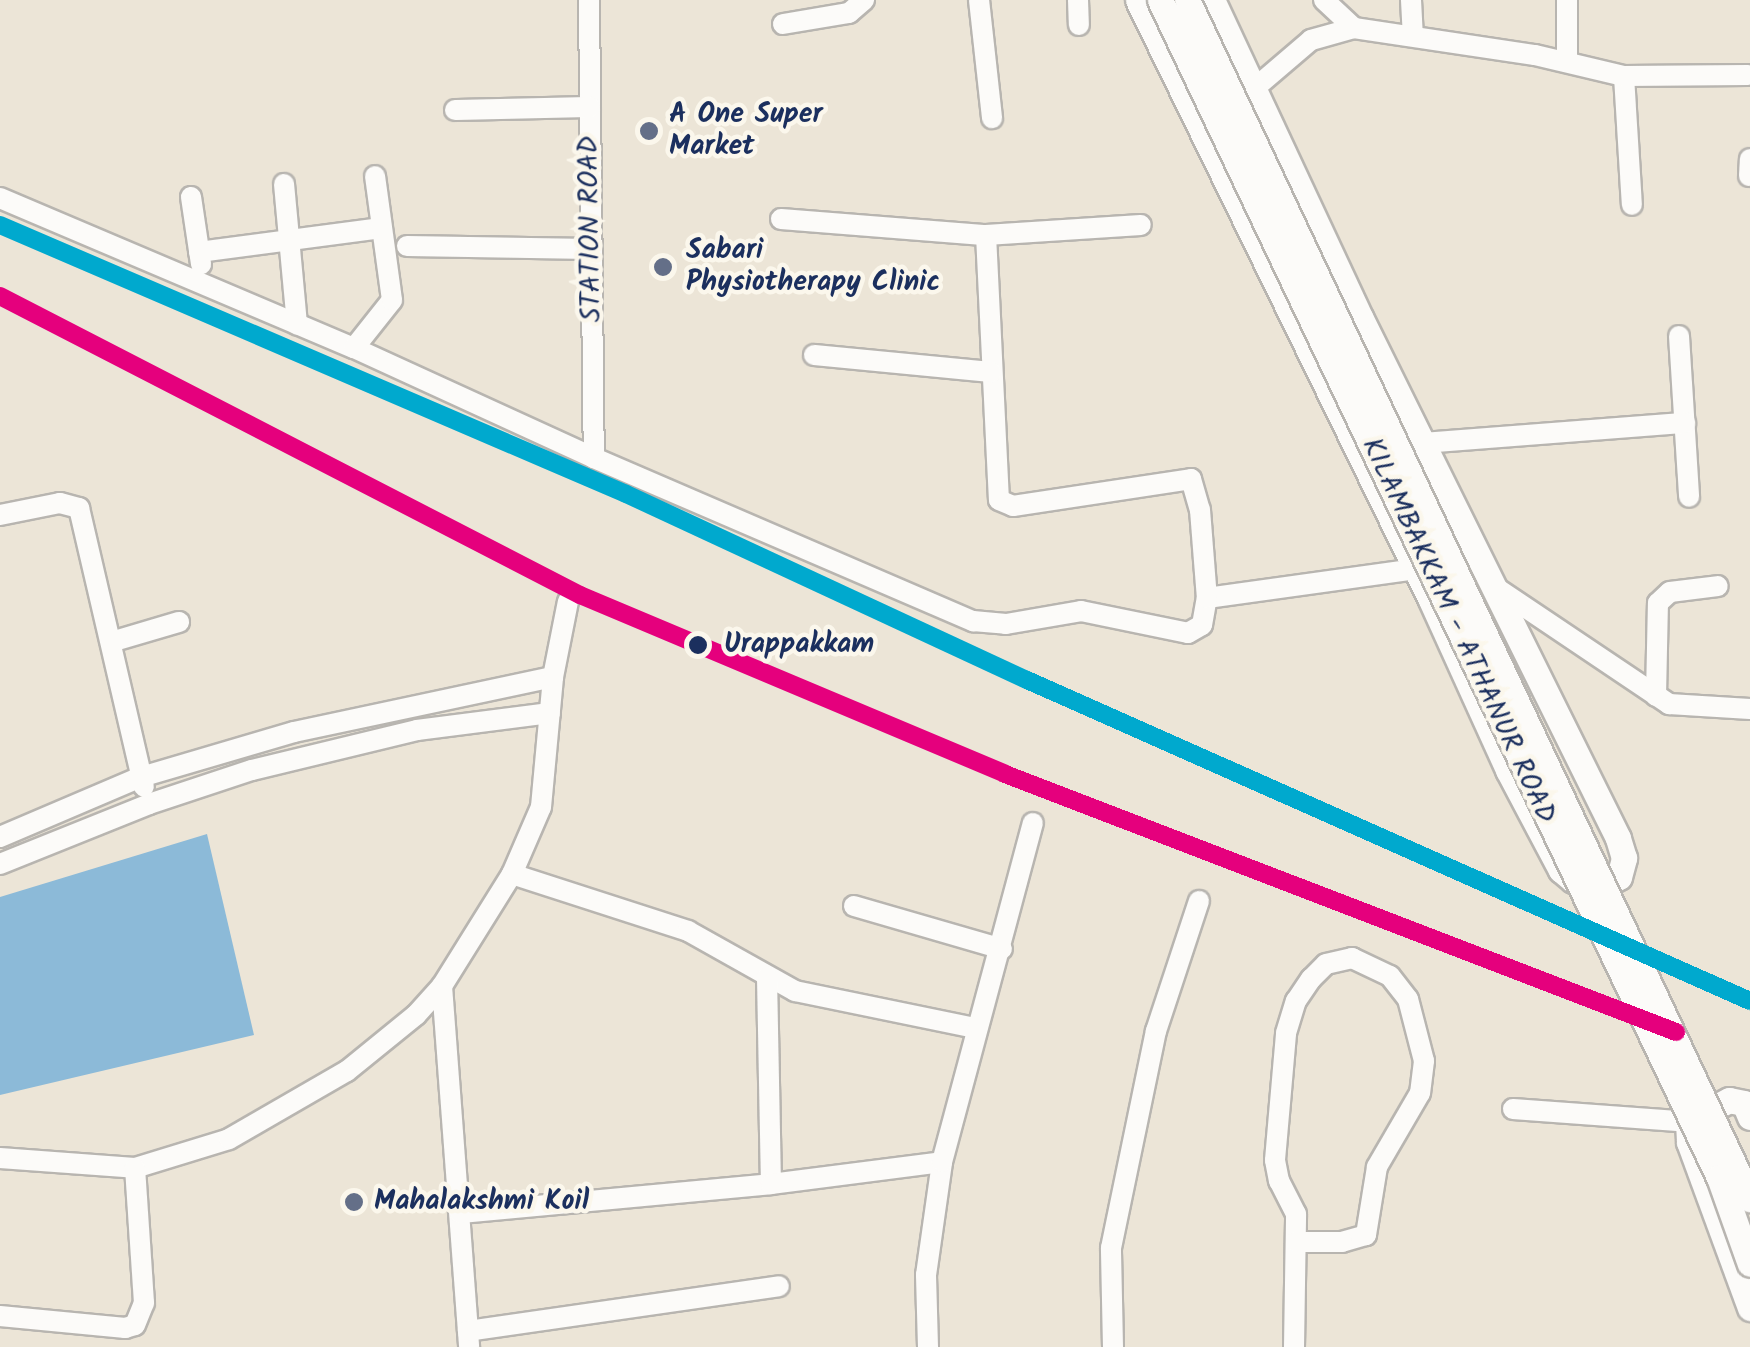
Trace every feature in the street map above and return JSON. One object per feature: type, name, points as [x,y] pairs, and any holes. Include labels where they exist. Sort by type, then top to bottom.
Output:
[{"type":"street","name":"STATION ROAD","points":[[588,0],[594,458]]},
{"type":"street","points":[[782,24],[850,13],[864,0]]},
{"type":"street","points":[[979,0],[992,118]]},
{"type":"street","points":[[1078,0],[1078,25]]},
{"type":"street","points":[[1138,0],[1416,569],[1508,770],[1561,870],[1573,880],[1605,885],[1619,877],[1624,858],[1618,838],[1422,443],[1212,0]]},
{"type":"street","name":"KILAMBAKKAM - ATHANUR ROAD","points":[[1160,0],[1718,1177],[1750,1264]]},
{"type":"street","name":"KILAMBAKKAM - ATHANUR ROAD","points":[[1187,0],[1750,1199]]},
{"type":"street","points":[[1324,0],[1354,28]]},
{"type":"street","points":[[1411,0],[1414,35]]},
{"type":"street","points":[[1566,62],[1568,0]]},
{"type":"street","points":[[1256,87],[1311,40],[1354,28],[1566,62],[1624,76],[1749,76]]},
{"type":"street","points":[[1624,76],[1632,204]]},
{"type":"street","points":[[454,110],[590,107]]},
{"type":"street","points":[[1750,159],[1750,176]]},
{"type":"street","points":[[354,348],[392,300],[375,176]]},
{"type":"street","points":[[284,184],[297,324]]},
{"type":"street","points":[[191,196],[202,284]]},
{"type":"street","points":[[0,198],[354,348],[594,458],[973,621],[1006,624],[1081,611],[1188,634],[1202,624],[1207,598],[1200,510],[1191,479],[1013,506],[999,500],[986,235]]},
{"type":"street","points":[[781,219],[986,235],[1141,225]]},
{"type":"street","points":[[199,252],[382,228]]},
{"type":"street","points":[[406,246],[591,249]]},
{"type":"street","points":[[1679,336],[1690,496]]},
{"type":"street","points":[[814,355],[991,372]]},
{"type":"street","points":[[1422,443],[1686,423]]},
{"type":"street","points":[[0,514],[60,503],[79,508],[149,804]]},
{"type":"street","points":[[1207,598],[1416,569],[1493,586],[1669,704],[1750,709]]},
{"type":"street","points":[[1656,696],[1658,603],[1670,592],[1718,586]]},
{"type":"street","points":[[0,1158],[135,1168],[230,1139],[347,1071],[416,1015],[442,986],[512,874],[541,807],[554,677],[568,602]]},
{"type":"street","points":[[111,642],[178,622]]},
{"type":"street","points":[[0,837],[141,777],[353,716],[554,677]]},
{"type":"street","points":[[0,864],[149,804],[252,770],[417,730],[550,713]]},
{"type":"street","points":[[928,1347],[926,1275],[942,1162],[976,1028],[989,999],[1033,823]]},
{"type":"street","points":[[512,874],[688,930],[796,991],[976,1028]]},
{"type":"street","points":[[1114,1347],[1111,1248],[1156,1032],[1199,901]]},
{"type":"street","points":[[854,906],[1002,949]]},
{"type":"street","points":[[1294,1347],[1296,1242],[1292,1202],[1279,1181],[1275,1160],[1286,1033],[1296,1001],[1311,978],[1326,964],[1352,958],[1390,976],[1408,999],[1424,1061],[1420,1093],[1377,1167],[1366,1235],[1342,1242],[1296,1242]]},
{"type":"street","points":[[767,978],[771,1184]]},
{"type":"street","points":[[442,986],[468,1339],[778,1286]]},
{"type":"street","points":[[1514,1109],[1688,1122],[1730,1100],[1744,1104],[1750,1117]]},
{"type":"street","points":[[1688,1122],[1689,1142],[1750,1308]]},
{"type":"street","points":[[460,1213],[771,1184],[942,1162]]},
{"type":"street","points":[[0,1316],[125,1328],[135,1324],[144,1303],[135,1168]]},
{"type":"water","points":[[207,834],[254,1035],[0,1095],[0,897]]},
{"type":"railway","points":[[0,225],[626,494],[1027,680],[1750,1001]]},
{"type":"transit line","points":[[0,225],[626,494],[1027,680],[1750,1001]]},
{"type":"transit line","points":[[0,296],[580,595],[1005,774],[1676,1032]]},
{"type":"place","name":"A One Super Market","points":[[649,131]]},
{"type":"place","name":"Sabari Physiotherapy Clinic","points":[[663,267]]},
{"type":"place","name":"Urappakkam","points":[[698,645]]},
{"type":"place","name":"Mahalakshmi Koil","points":[[354,1202]]}]
